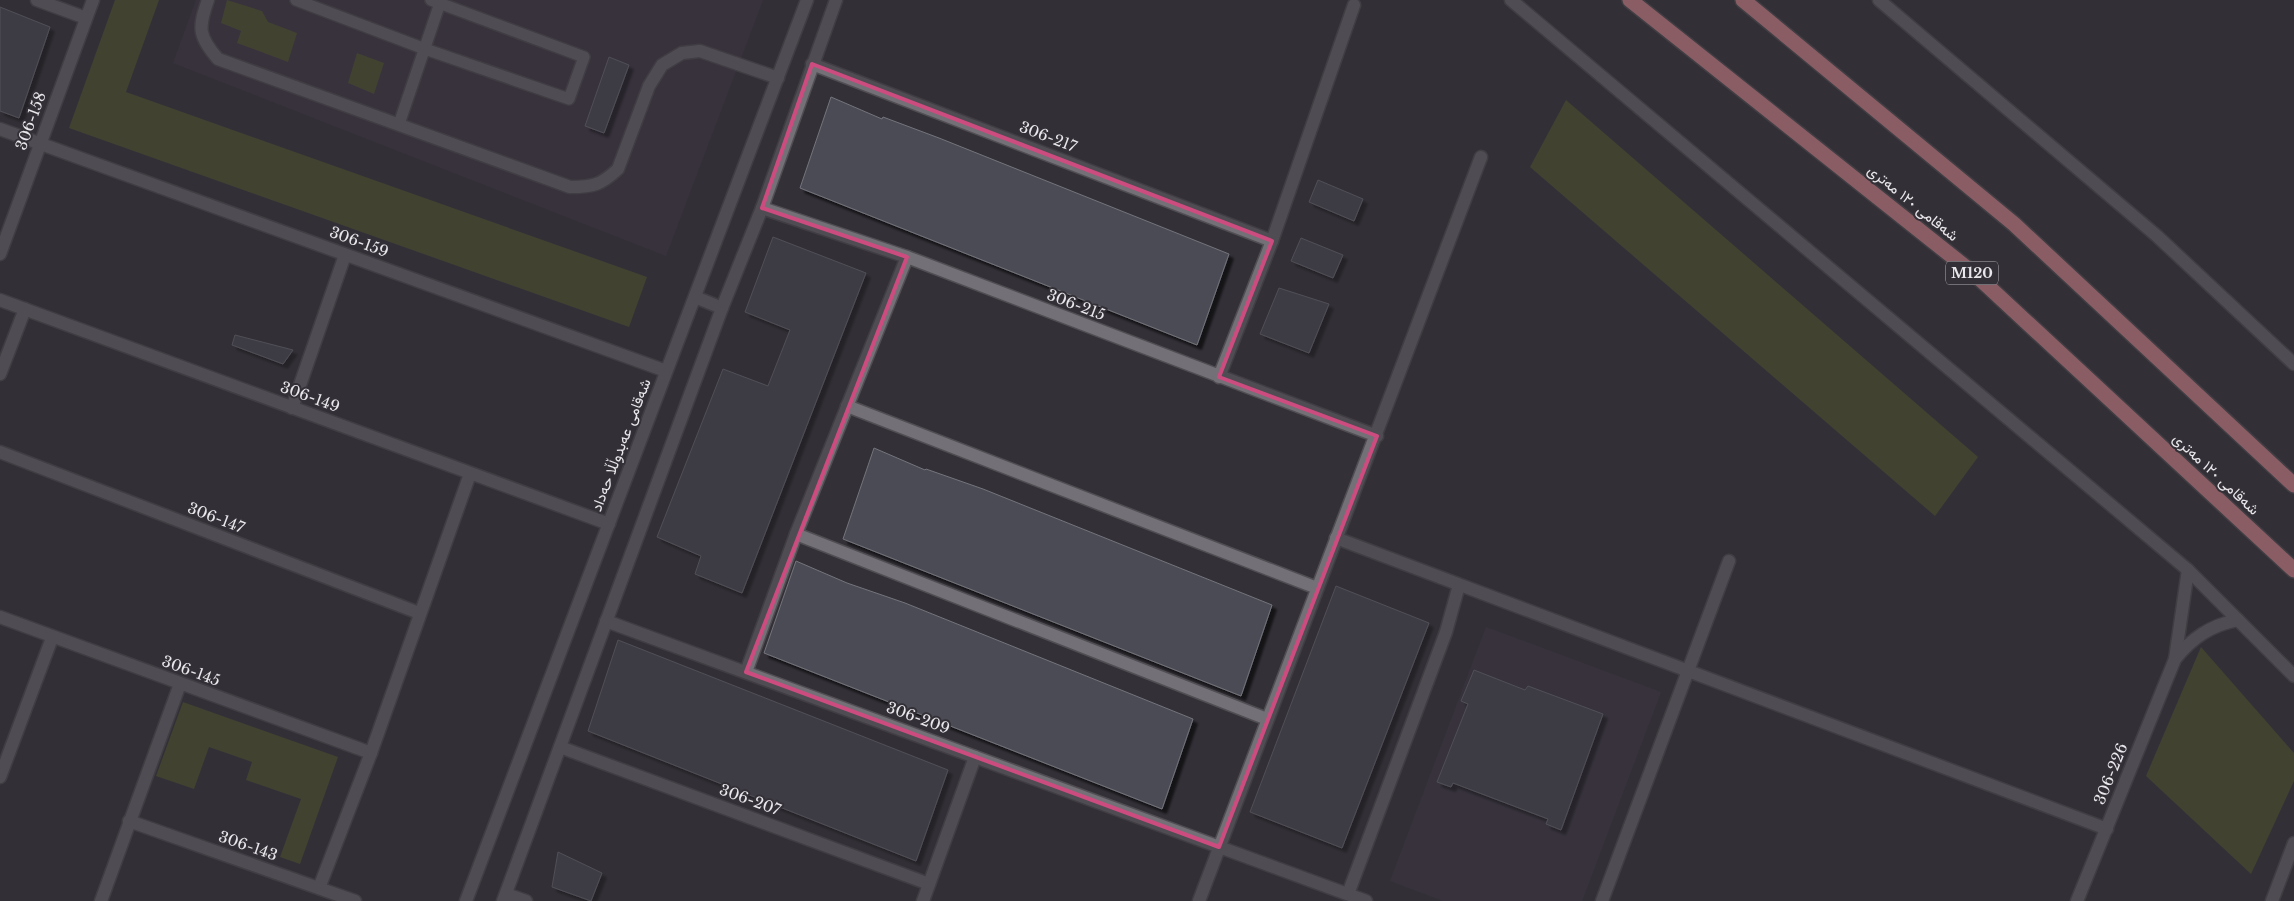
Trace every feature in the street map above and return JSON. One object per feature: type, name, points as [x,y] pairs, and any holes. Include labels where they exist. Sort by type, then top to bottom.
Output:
[{"type":"highway","name":"شەقامی ١٢٠ مەتری","points":[[1630,0],[1978,278],[2294,570]]},
{"type":"highway","points":[[1743,0],[2014,224],[2294,485]]},
{"type":"street","points":[[37,0],[86,18]]},
{"type":"street","name":"306-158","points":[[0,254],[93,0]]},
{"type":"street","points":[[208,0],[202,17],[201,30],[204,43],[218,59],[570,187],[593,187],[607,179],[618,169],[648,86],[662,65],[682,53],[700,51],[778,78]]},
{"type":"street","name":"شەقامی عەبدوڵڵا حەداد","points":[[466,901],[807,0]]},
{"type":"street","points":[[526,901],[504,897],[722,308],[762,208],[836,0]]},
{"type":"street","points":[[1511,0],[2188,570],[2294,676]]},
{"type":"street","points":[[1879,0],[2157,236],[2294,364]]},
{"type":"street","points":[[1219,377],[1272,241],[1354,5]]},
{"type":"street","name":"306-217","points":[[812,64],[1272,241]]},
{"type":"street","name":"306-159","points":[[0,129],[666,371]]},
{"type":"street","points":[[1199,901],[1316,588],[1377,436],[1480,157]]},
{"type":"street","name":"306-215","points":[[762,208],[907,257],[1377,436]]},
{"type":"street","points":[[292,408],[346,255]]},
{"type":"street","points":[[746,672],[796,534],[907,257]]},
{"type":"street","points":[[695,297],[722,308]]},
{"type":"street","name":"306-149","points":[[0,300],[609,524]]},
{"type":"street","points":[[0,374],[24,309]]},
{"type":"street","points":[[847,406],[1316,588]]},
{"type":"street","name":"306-147","points":[[0,452],[419,613]]},
{"type":"street","points":[[319,888],[371,753],[419,613],[470,474]]},
{"type":"street","points":[[796,534],[1267,719]]},
{"type":"street","points":[[1336,538],[2107,829]]},
{"type":"street","points":[[1602,901],[1730,561]]},
{"type":"street","name":"306-226","points":[[2077,901],[2175,659],[2188,570]]},
{"type":"street","points":[[1348,894],[1446,632],[1459,585]]},
{"type":"street","name":"306-145","points":[[0,617],[52,638],[371,753]]},
{"type":"street","name":"306-226","points":[[2175,659],[2183,649],[2203,633],[2226,622],[2238,620]]},
{"type":"street","name":"306-209","points":[[606,621],[1366,901]]},
{"type":"street","points":[[0,777],[52,638]]},
{"type":"street","points":[[100,901],[180,684]]},
{"type":"street","name":"306-207","points":[[560,747],[929,884]]},
{"type":"street","points":[[923,901],[975,756]]},
{"type":"street","name":"306-143","points":[[129,821],[355,901]]},
{"type":"street","points":[[2272,901],[2294,843]]},
{"type":"lane","points":[[296,0],[425,49],[569,99],[584,57],[436,2],[425,49],[399,124]]},
{"type":"highlighted area","points":[[812,64],[1272,241],[1219,377],[1377,436],[1219,847],[746,672],[907,257],[762,208]]},
{"type":"shaded area","points":[[196,0],[763,0],[666,256],[173,63]]},
{"type":"shaded area","points":[[1486,627],[1661,692],[1582,901],[1443,901],[1390,881]]},
{"type":"green space","points":[[115,0],[159,0],[126,92],[647,277],[629,327],[69,128]]},
{"type":"green space","points":[[227,0],[262,11],[268,22],[297,33],[288,62],[237,43],[241,31],[221,23]]},
{"type":"green space","points":[[357,53],[384,63],[374,94],[348,83]]},
{"type":"green space","points":[[1566,100],[1978,457],[1935,516],[1530,167]]},
{"type":"green space","points":[[2201,647],[2294,753],[2294,781],[2251,874],[2146,776]]},
{"type":"green space","points":[[183,702],[338,757],[300,864],[280,857],[301,799],[246,780],[252,762],[209,747],[194,789],[156,776]]},
{"type":"building","points":[[0,7],[50,27],[19,118],[0,111]]},
{"type":"building","points":[[609,57],[629,65],[604,133],[585,126]]},
{"type":"building","points":[[831,97],[882,119],[883,117],[939,138],[1229,254],[1197,345],[800,188]]},
{"type":"building","points":[[1318,180],[1363,199],[1354,221],[1309,202]]},
{"type":"building","points":[[773,237],[866,273],[742,593],[695,574],[701,556],[657,537],[723,369],[768,386],[790,330],[745,312]]},
{"type":"building","points":[[1301,238],[1343,255],[1333,278],[1291,261]]},
{"type":"building","points":[[1279,288],[1329,304],[1309,353],[1260,334]]},
{"type":"building","points":[[235,335],[293,350],[283,364],[232,345]]},
{"type":"building","points":[[874,448],[925,470],[983,489],[1272,605],[1241,696],[843,539]]},
{"type":"building","points":[[796,561],[847,583],[905,603],[1193,719],[1162,809],[764,653]]},
{"type":"building","points":[[1336,586],[1429,623],[1342,848],[1250,812]]},
{"type":"building","points":[[618,640],[948,770],[916,861],[588,731]]},
{"type":"building","points":[[1474,670],[1525,690],[1528,686],[1603,714],[1561,830],[1546,824],[1548,819],[1453,783],[1451,787],[1437,782],[1468,704],[1461,701]]},
{"type":"building","points":[[558,852],[602,873],[591,901],[552,887]]}]
